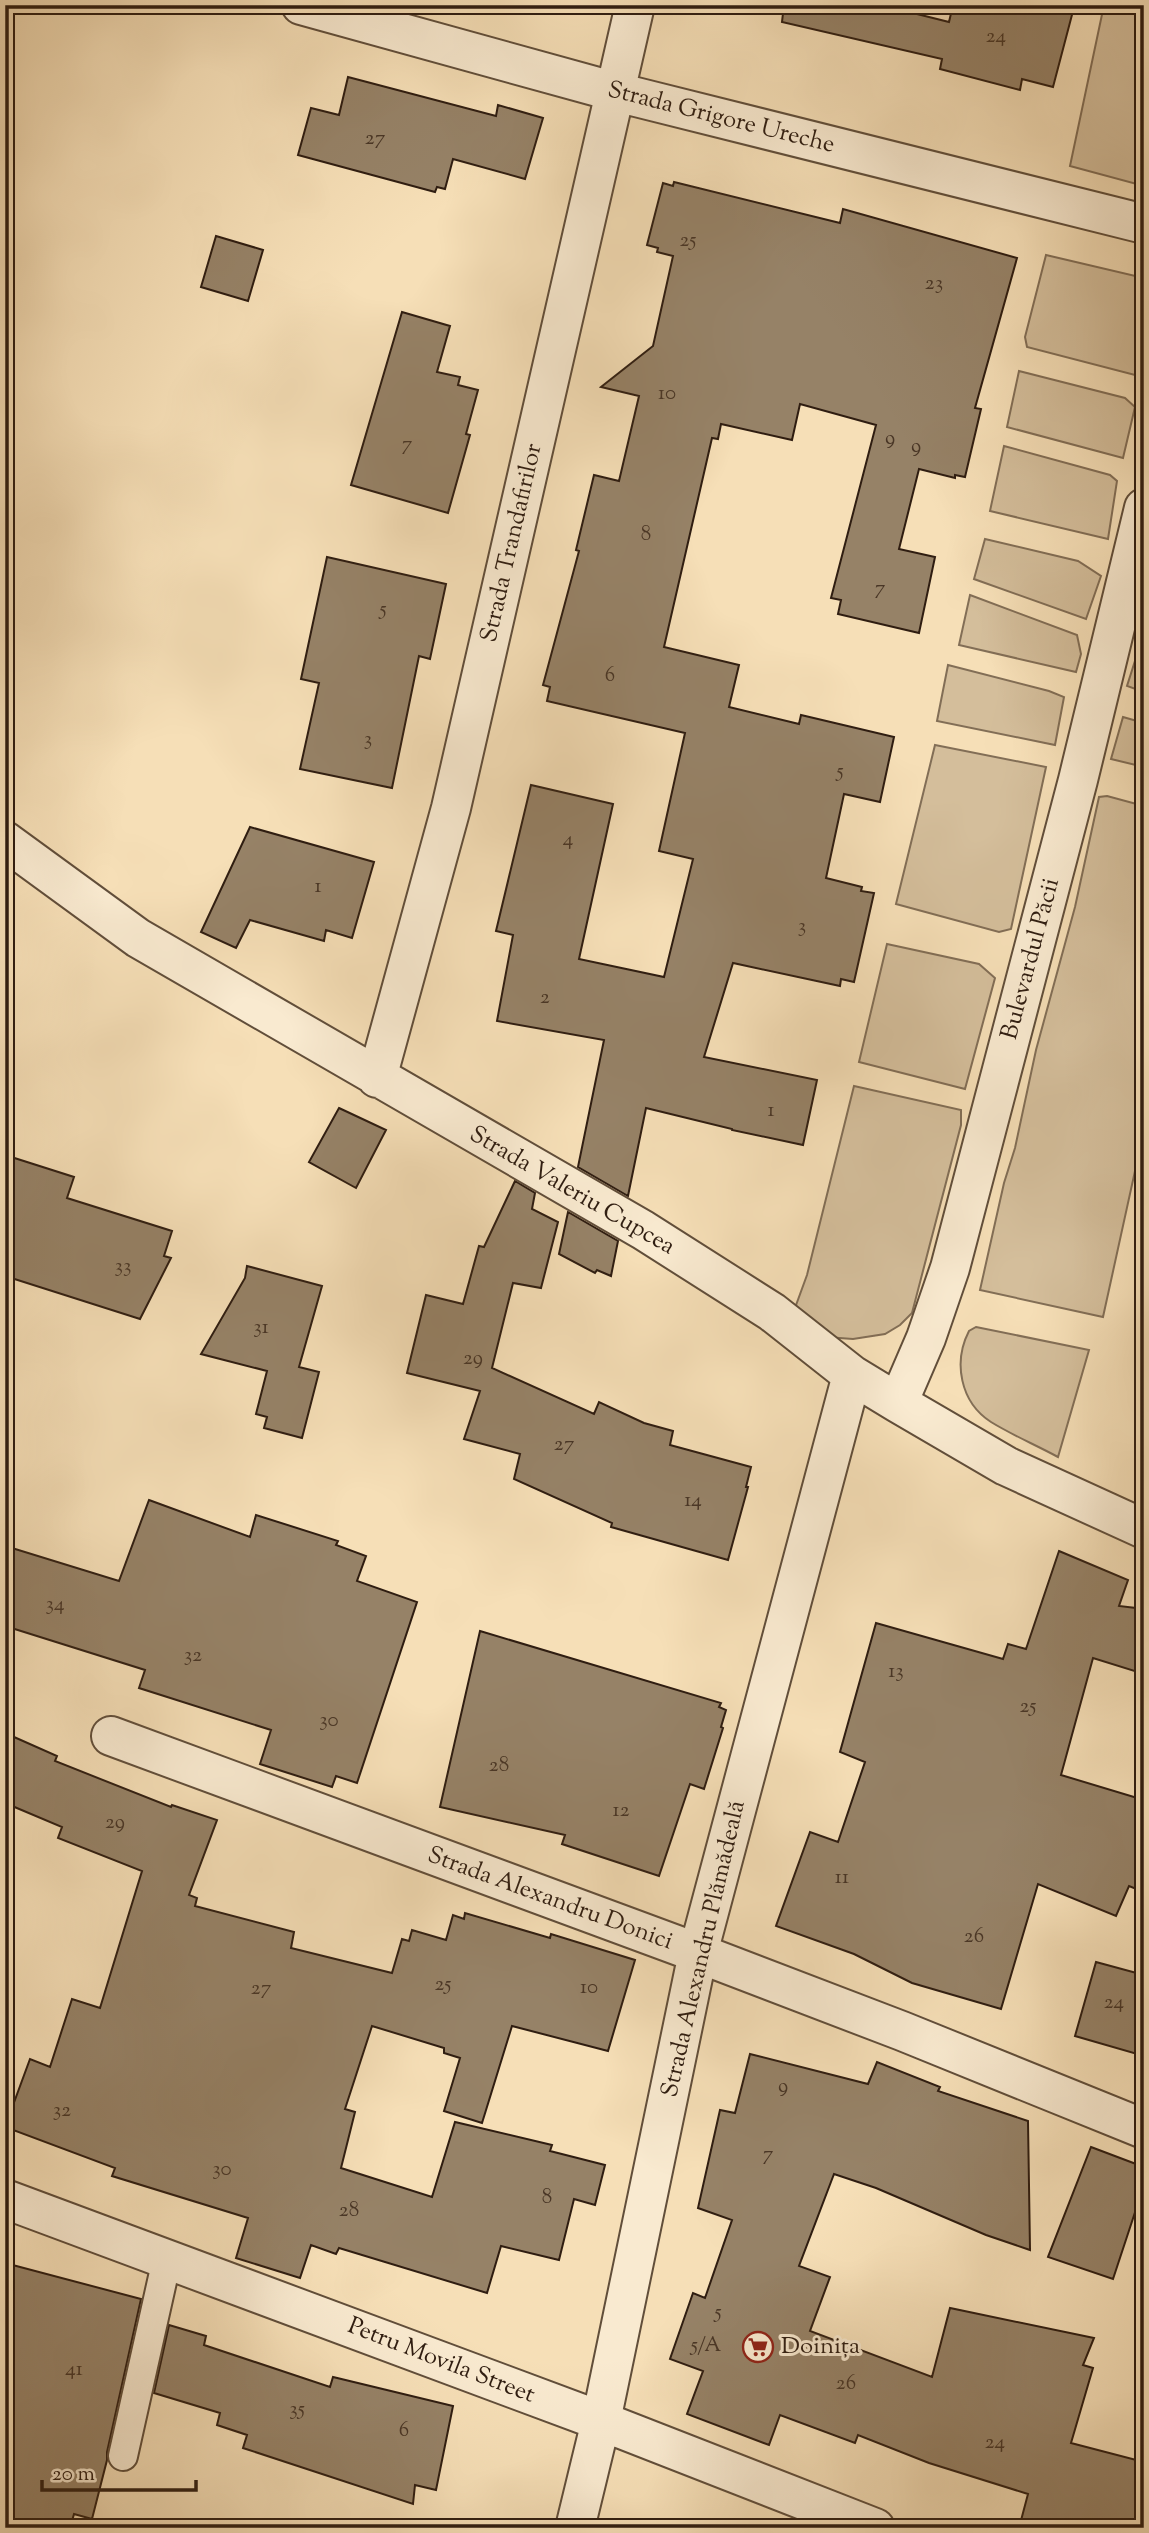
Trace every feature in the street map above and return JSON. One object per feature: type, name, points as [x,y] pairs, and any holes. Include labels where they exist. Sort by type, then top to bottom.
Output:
[{"type":"street","name":"Strada Grigore Ureche","points":[[301,5],[615,92],[1144,224]]},
{"type":"street","name":"Strada Trandafirilor","points":[[377,1078],[451,808],[635,5]]},
{"type":"street","name":"Bulevardul Păcii","points":[[898,1403],[926,1338],[950,1268],[1078,780],[1144,508]]},
{"type":"street","name":"Strada Valeriu Cupcea","points":[[5,841],[138,938],[643,1230],[772,1312],[852,1375],[898,1403],[1006,1466],[1144,1529]]},
{"type":"street","name":"Strada Alexandru Plămădeală","points":[[575,2528],[601,2421],[698,1953],[852,1375]]},
{"type":"street","name":"Strada Alexandru Donici","points":[[111,1736],[698,1953],[902,2031],[1144,2129]]},
{"type":"street","name":"Petru Movila Street","points":[[5,2199],[601,2421],[875,2528]]},
{"type":"lane","points":[[123,2456],[167,2259]]},
{"type":"shaded area","points":[[1104,5],[1144,5],[1144,186],[1070,166]]},
{"type":"shaded area","points":[[1046,255],[1144,278],[1144,374],[1135,375],[1027,347],[1025,337]]},
{"type":"shaded area","points":[[1019,371],[1125,398],[1135,407],[1123,458],[1007,427]]},
{"type":"shaded area","points":[[1004,446],[1110,475],[1117,481],[1108,539],[990,511]]},
{"type":"shaded area","points":[[985,539],[1078,561],[1101,576],[1086,619],[974,579]]},
{"type":"shaded area","points":[[970,595],[1077,635],[1081,654],[1076,672],[959,645]]},
{"type":"shaded area","points":[[1144,639],[1144,692],[1127,686]]},
{"type":"shaded area","points":[[948,665],[1064,697],[1055,745],[937,721]]},
{"type":"shaded area","points":[[1123,717],[1144,723],[1144,767],[1111,759]]},
{"type":"shaded area","points":[[935,745],[1046,767],[1011,929],[999,932],[896,904]]},
{"type":"shaded area","points":[[1107,796],[1144,806],[1144,1130],[1103,1317],[980,1290],[1036,1050],[1075,907],[1099,797]]},
{"type":"shaded area","points":[[887,944],[979,964],[995,978],[965,1089],[859,1062]]},
{"type":"shaded area","points":[[854,1086],[961,1110],[961,1125],[912,1313],[900,1325],[885,1334],[853,1339],[826,1337],[795,1308],[807,1275]]},
{"type":"shaded area","points":[[976,1327],[1089,1350],[1058,1457],[991,1422],[972,1404],[962,1381],[961,1355],[969,1331]]},
{"type":"building","points":[[784,5],[881,5],[949,22],[953,5],[1050,5],[1073,11],[1053,87],[1022,79],[1020,90],[940,69],[942,59],[782,22]]},
{"type":"building","points":[[348,77],[496,116],[498,105],[543,118],[525,179],[453,159],[445,189],[437,187],[435,192],[298,155],[311,108],[339,115]]},
{"type":"building","points":[[674,182],[840,223],[843,209],[1017,258],[975,408],[981,409],[965,477],[955,475],[955,478],[919,469],[899,549],[935,557],[919,633],[838,614],[841,600],[831,598],[876,425],[800,404],[792,440],[721,424],[718,439],[712,438],[664,647],[739,665],[729,707],[799,724],[801,715],[894,737],[880,802],[844,794],[826,878],[862,887],[861,891],[874,893],[854,982],[841,979],[840,986],[733,963],[704,1057],[817,1080],[803,1145],[646,1108],[628,1196],[578,1167],[604,1040],[497,1021],[513,935],[496,931],[531,785],[613,804],[579,959],[664,977],[693,859],[659,851],[685,733],[547,701],[550,687],[543,685],[579,551],[576,550],[594,475],[619,481],[639,396],[601,387],[653,346],[673,256],[657,252],[658,248],[647,245],[663,183],[673,186]]},
{"type":"building","points":[[216,236],[263,250],[248,301],[201,287]]},
{"type":"building","points":[[402,312],[450,326],[437,372],[460,377],[458,385],[478,390],[466,434],[470,435],[448,513],[351,485]]},
{"type":"building","points":[[327,557],[446,584],[430,659],[419,656],[392,788],[300,769],[319,683],[301,679]]},
{"type":"building","points":[[250,827],[374,862],[352,938],[326,930],[324,941],[250,920],[236,948],[201,932]]},
{"type":"building","points":[[339,1108],[386,1130],[356,1188],[309,1162]]},
{"type":"building","points":[[5,1155],[74,1177],[67,1198],[172,1231],[164,1256],[171,1258],[140,1319],[5,1276]]},
{"type":"building","points":[[515,1181],[535,1193],[532,1209],[558,1222],[541,1288],[513,1283],[492,1368],[594,1414],[599,1402],[644,1423],[673,1431],[670,1445],[751,1467],[728,1560],[611,1527],[612,1523],[514,1479],[520,1454],[464,1439],[480,1391],[407,1373],[426,1295],[463,1304],[479,1246],[484,1247]]},
{"type":"building","points":[[568,1212],[618,1241],[611,1276],[597,1270],[595,1273],[559,1254]]},
{"type":"building","points":[[247,1266],[322,1286],[299,1367],[319,1372],[302,1438],[264,1428],[267,1417],[256,1414],[267,1371],[201,1354],[245,1278]]},
{"type":"building","points":[[149,1500],[250,1537],[256,1515],[338,1541],[336,1545],[366,1556],[357,1581],[417,1602],[357,1783],[336,1776],[332,1787],[260,1764],[271,1730],[139,1688],[145,1670],[5,1626],[5,1570],[12,1548],[119,1581]]},
{"type":"building","points":[[1059,1551],[1128,1580],[1119,1606],[1144,1609],[1144,1674],[1093,1658],[1061,1775],[1144,1800],[1144,1892],[1129,1886],[1116,1916],[1038,1884],[1001,2009],[912,1983],[854,1954],[776,1926],[810,1832],[838,1842],[865,1762],[840,1752],[876,1623],[1003,1659],[1008,1644],[1026,1649]]},
{"type":"building","points":[[480,1631],[721,1703],[719,1707],[726,1710],[721,1727],[723,1728],[704,1789],[690,1784],[659,1876],[562,1844],[565,1835],[440,1807]]},
{"type":"building","points":[[5,1733],[57,1756],[55,1761],[171,1807],[172,1805],[217,1820],[189,1895],[197,1898],[195,1906],[294,1932],[291,1948],[392,1973],[402,1939],[409,1941],[412,1930],[446,1940],[453,1915],[464,1919],[465,1913],[550,1938],[551,1934],[635,1960],[608,2051],[512,2026],[482,2123],[444,2111],[460,2058],[444,2053],[444,2048],[372,2026],[345,2109],[355,2112],[341,2168],[432,2197],[455,2122],[552,2145],[550,2151],[605,2165],[595,2205],[574,2199],[559,2260],[501,2246],[487,2293],[339,2248],[336,2254],[311,2245],[300,2278],[236,2258],[248,2218],[112,2176],[115,2168],[5,2127],[30,2059],[50,2067],[72,1999],[100,2008],[142,1871],[58,1838],[62,1827],[5,1803]]},
{"type":"building","points":[[1096,1962],[1144,1975],[1144,2056],[1075,2036]]},
{"type":"building","points":[[750,2054],[868,2084],[877,2062],[940,2087],[938,2091],[1028,2121],[1030,2250],[986,2235],[876,2188],[834,2174],[799,2266],[830,2277],[810,2331],[932,2377],[950,2308],[1094,2338],[1083,2365],[1093,2368],[1071,2443],[1144,2462],[1144,2528],[1019,2528],[1028,2494],[929,2463],[858,2435],[855,2443],[780,2415],[769,2445],[687,2414],[703,2371],[670,2359],[693,2293],[705,2298],[732,2220],[698,2208],[720,2110],[735,2113]]},
{"type":"building","points":[[1091,2147],[1144,2167],[1144,2185],[1113,2279],[1048,2257]]},
{"type":"building","points":[[5,2263],[141,2299],[92,2519],[74,2514],[70,2528],[5,2528]]},
{"type":"building","points":[[169,2325],[206,2336],[204,2345],[330,2387],[333,2377],[453,2406],[436,2490],[415,2485],[413,2504],[243,2448],[247,2435],[217,2425],[220,2413],[154,2393]]},
{"type":"place","name":"Doinița","points":[[758,2347]]}]
